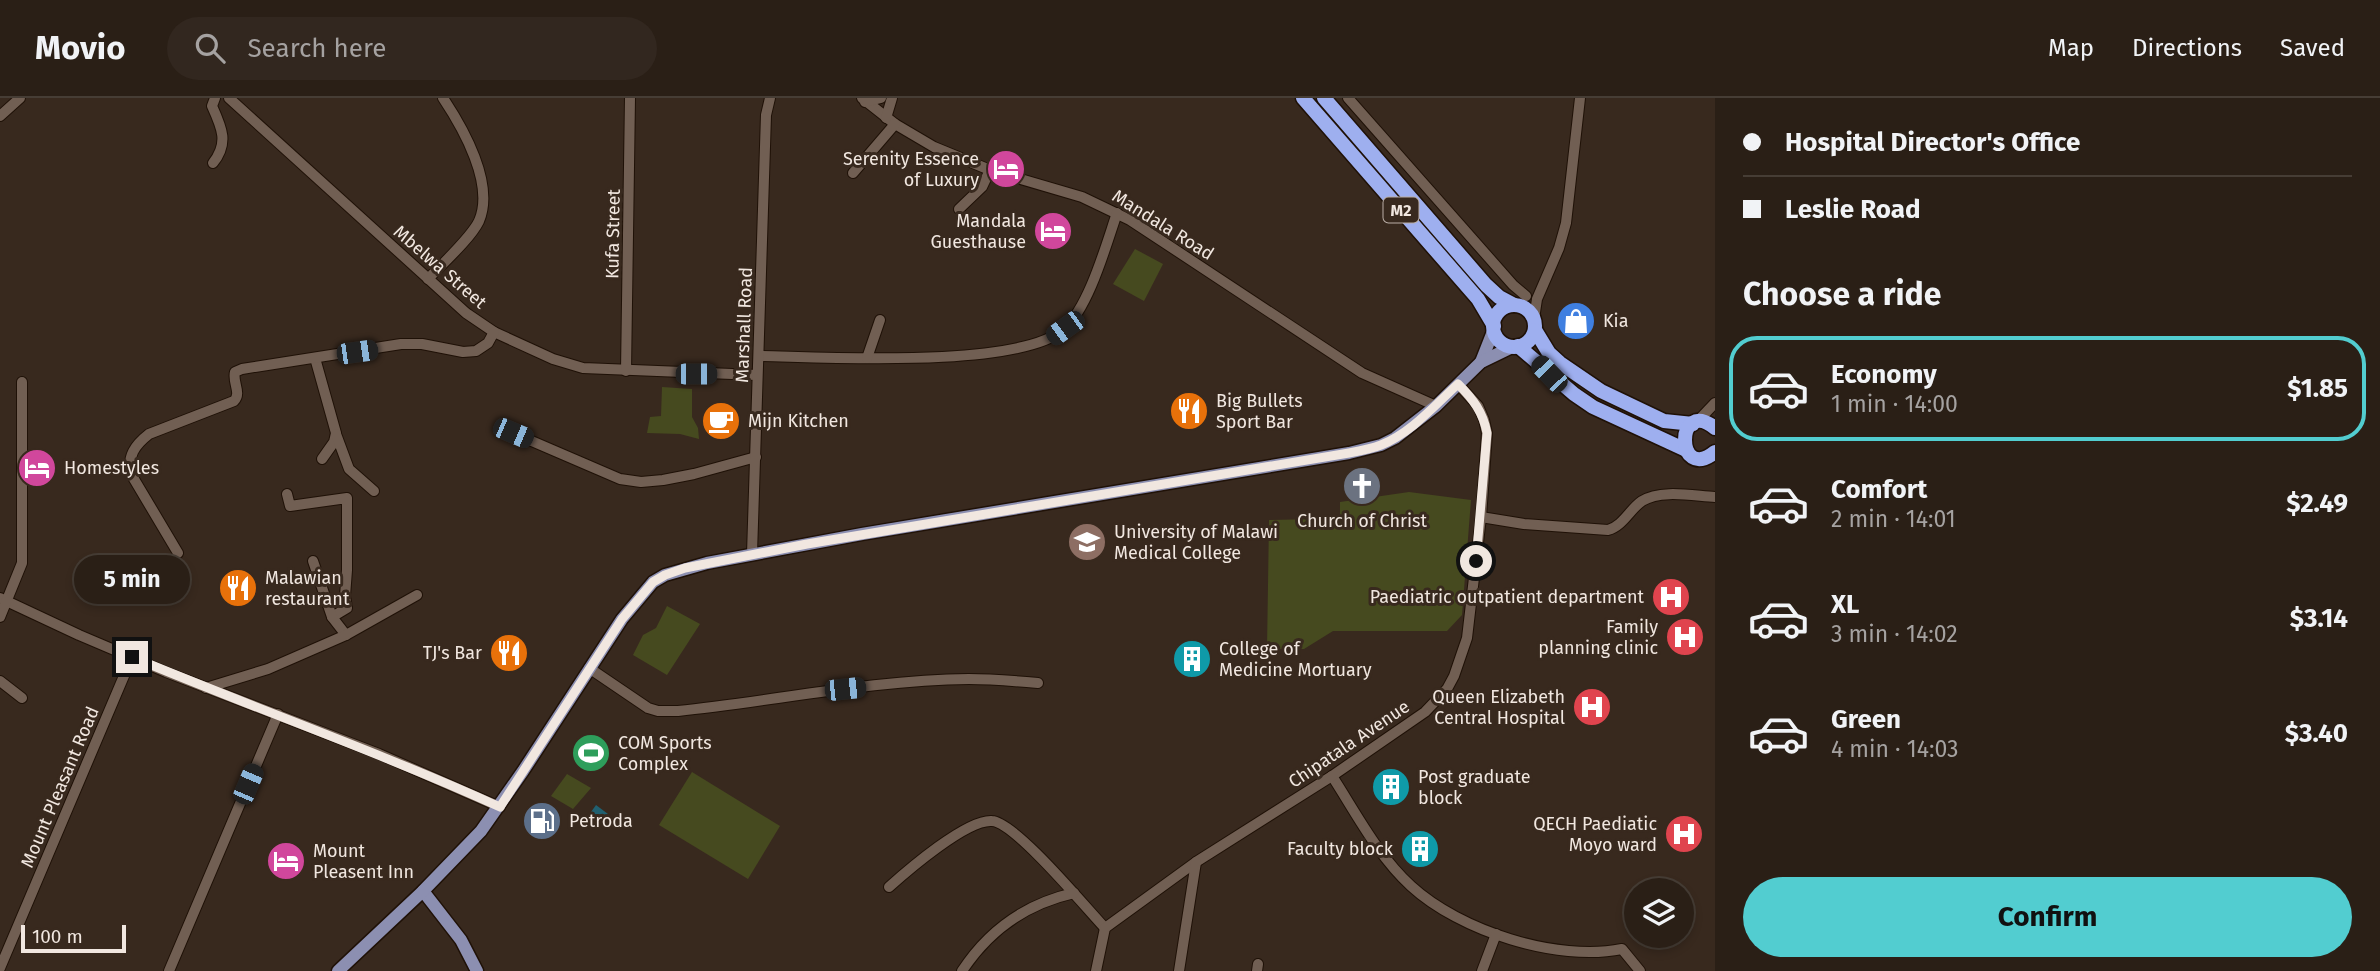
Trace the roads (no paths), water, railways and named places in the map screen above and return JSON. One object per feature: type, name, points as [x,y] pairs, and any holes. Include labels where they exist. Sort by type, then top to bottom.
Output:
[{"type":"highway","name":"M2","points":[[1303,98],[1473,293],[1499,339],[1516,346],[1593,407],[1686,450],[1695,457],[1712,455]]},
{"type":"highway","name":"M2","points":[[1324,98],[1486,285],[1499,297],[1519,302],[1527,310],[1549,353],[1601,391],[1664,421],[1708,423],[1715,428]]},
{"type":"highway","points":[[1494,328],[1497,314],[1519,302]]},
{"type":"highway","points":[[1516,346],[1525,343],[1534,324]]},
{"type":"highway","points":[[1686,450],[1685,432],[1695,423]]},
{"type":"main road","points":[[1481,362],[1494,328]]},
{"type":"main road","points":[[338,971],[473,840],[500,807],[622,619],[653,582],[665,575],[685,568],[752,554],[1349,453],[1381,445],[1395,438],[1436,406],[1481,362],[1516,346]]},
{"type":"main road","points":[[423,891],[461,940],[477,971]]},
{"type":"street","points":[[0,116],[20,98]]},
{"type":"street","points":[[213,163],[224,140],[212,106],[215,98]]},
{"type":"street","name":"Mbelwa Street","points":[[229,98],[466,313],[494,332],[569,365],[626,371],[758,375]]},
{"type":"street","points":[[428,279],[479,222],[483,205],[477,160],[443,98]]},
{"type":"street","name":"Kufa Street","points":[[626,371],[630,98]]},
{"type":"street","name":"Marshall Road","points":[[752,554],[766,115],[770,98]]},
{"type":"street","points":[[864,100],[881,98]]},
{"type":"street","points":[[853,173],[890,121],[892,98]]},
{"type":"street","points":[[1348,98],[1513,285],[1519,302],[1545,280]]},
{"type":"street","points":[[1534,324],[1536,303],[1559,248],[1566,223],[1580,98]]},
{"type":"street","name":"Mandala Road","points":[[864,100],[890,121],[933,147],[990,170],[1082,197],[1147,230],[1362,373],[1436,406]]},
{"type":"street","points":[[959,209],[982,187],[990,170]]},
{"type":"street","points":[[1404,190],[1418,177]]},
{"type":"street","points":[[759,356],[944,357],[1029,345],[1051,339],[1077,314],[1091,285],[1117,214]]},
{"type":"street","points":[[867,358],[880,320]]},
{"type":"street","points":[[178,553],[131,474],[130,456],[149,434],[234,401],[238,394],[233,377],[235,372],[401,344],[422,344],[463,352],[476,351],[484,347],[494,332]]},
{"type":"street","points":[[315,358],[349,469],[374,491]]},
{"type":"street","points":[[0,617],[3,599],[22,563],[22,382]]},
{"type":"street","name":"Chipatala Avenue","points":[[1105,928],[1196,862],[1412,723],[1447,689],[1467,638],[1481,517],[1487,433],[1485,419],[1478,406],[1458,384]]},
{"type":"street","points":[[1695,423],[1715,403]]},
{"type":"street","points":[[321,459],[334,442],[336,433]]},
{"type":"street","points":[[513,433],[620,479],[641,482],[694,474],[756,457]]},
{"type":"street","points":[[287,494],[290,506],[347,498],[347,608],[332,617]]},
{"type":"street","points":[[1481,517],[1524,524],[1608,530],[1615,528],[1642,501],[1650,498],[1669,495],[1715,497]]},
{"type":"street","points":[[313,561],[332,617],[346,635]]},
{"type":"street","points":[[205,688],[268,669],[346,635],[417,594]]},
{"type":"street","points":[[3,599],[79,635],[205,688],[278,714],[500,807]]},
{"type":"street","name":"Mount Pleasant Road","points":[[0,968],[132,657]]},
{"type":"street","points":[[589,668],[648,708],[658,711],[703,709],[845,689],[939,681],[969,679],[1038,683]]},
{"type":"street","points":[[0,681],[22,698]]},
{"type":"street","points":[[169,971],[278,714]]},
{"type":"street","points":[[1332,776],[1377,845],[1411,886],[1440,907],[1518,942],[1563,950],[1605,952],[1622,949],[1640,971]]},
{"type":"street","points":[[889,887],[929,853],[951,839],[979,823],[996,821],[1008,828],[1074,893],[1105,928],[1096,971]]},
{"type":"street","points":[[1179,971],[1196,862]]},
{"type":"street","points":[[962,971],[981,944],[1008,921],[1048,901],[1074,893]]},
{"type":"street","points":[[1482,971],[1496,934]]},
{"type":"water","points":[[596,805],[608,814],[598,827],[586,819]]},
{"type":"place","name":"Serenity Essence of Luxury","points":[[1006,169]]},
{"type":"place","name":"Mandala Guesthause","points":[[1053,231]]},
{"type":"place","name":"Kia","points":[[1576,321]]},
{"type":"place","name":"Big Bullets Sport Bar","points":[[1189,411]]},
{"type":"place","name":"Mijn Kitchen","points":[[721,421]]},
{"type":"place","name":"Homestyles","points":[[37,468]]},
{"type":"place","name":"Church of Christ","points":[[1362,486]]},
{"type":"place","name":"University of Malawi Medical College","points":[[1087,542]]},
{"type":"place","name":"Malawian restaurant","points":[[238,588]]},
{"type":"place","name":"Paediatric outpatient department","points":[[1671,597]]},
{"type":"place","name":"Family planning clinic","points":[[1685,637]]},
{"type":"place","name":"TJ's Bar","points":[[509,653]]},
{"type":"place","name":"College of Medicine Mortuary","points":[[1192,659]]},
{"type":"place","name":"Queen Elizabeth Central Hospital","points":[[1592,707]]},
{"type":"place","name":"COM Sports Complex","points":[[591,753]]},
{"type":"place","name":"Post graduate block","points":[[1391,787]]},
{"type":"place","name":"Petroda","points":[[542,821]]},
{"type":"place","name":"QECH Paediatic Moyo ward","points":[[1684,834]]},
{"type":"place","name":"Faculty block","points":[[1420,849]]},
{"type":"place","name":"Mount Pleasent Inn","points":[[286,861]]}]
